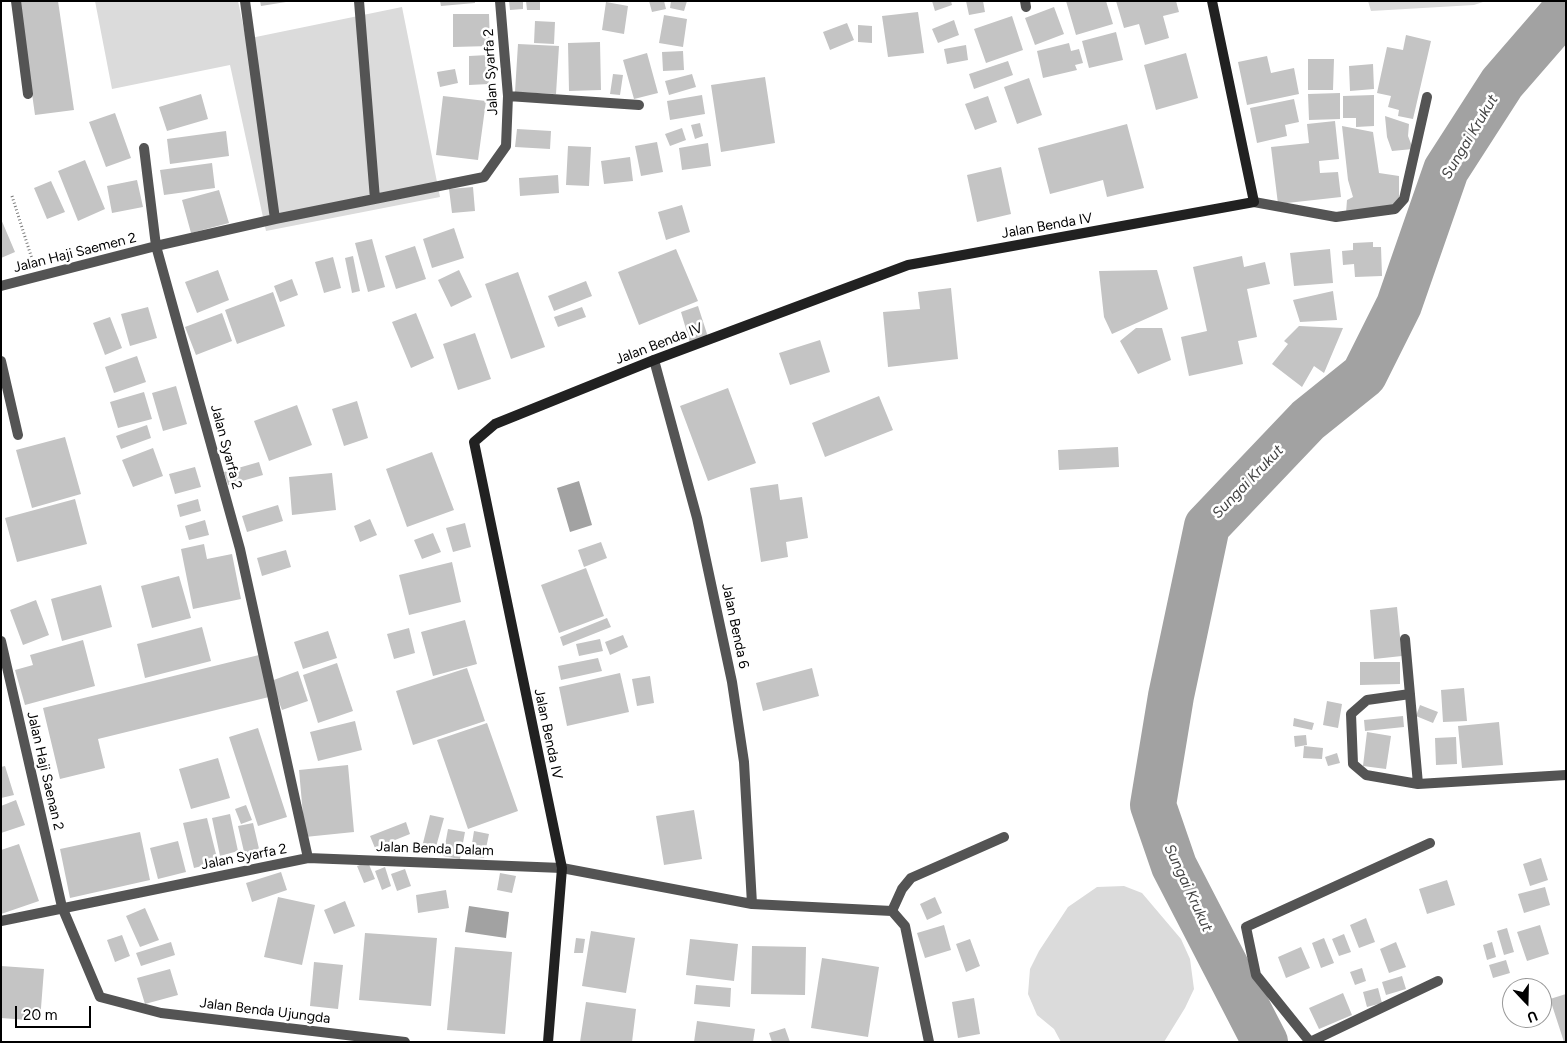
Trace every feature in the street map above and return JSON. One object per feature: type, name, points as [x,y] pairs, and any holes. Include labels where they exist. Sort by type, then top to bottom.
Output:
[{"type":"street","points":[[16,1],[28,94]]},
{"type":"street","points":[[245,1],[275,219]]},
{"type":"street","points":[[359,1],[374,199]]},
{"type":"street","name":"Jalan Syarfa 2","points":[[1,920],[308,858],[240,549],[156,246],[275,219],[484,177],[506,146],[508,96],[500,1]]},
{"type":"street","points":[[1212,1],[1254,202],[1336,217],[1395,209],[1404,200],[1427,98]]},
{"type":"street","points":[[508,96],[639,104]]},
{"type":"street","points":[[144,148],[156,246]]},
{"type":"street","name":"Jalan Benda IV","points":[[548,1042],[562,868],[474,442],[494,424],[654,360],[908,265],[1254,202]]},
{"type":"street","name":"Jalan Haji Saemen 2","points":[[1,286],[156,246]]},
{"type":"street","name":"Jalan Benda 6","points":[[654,360],[697,518],[732,682],[744,762],[752,904]]},
{"type":"street","points":[[1,361],[18,435]]},
{"type":"street","points":[[1405,639],[1418,784]]},
{"type":"street","name":"Jalan Haji Saenan 2","points":[[1,641],[62,907]]},
{"type":"street","points":[[1410,694],[1367,700],[1351,714],[1353,764],[1366,775],[1418,784],[1566,775]]},
{"type":"street","points":[[929,1042],[905,926],[892,911],[902,889],[911,878],[1004,838]]},
{"type":"street","points":[[1430,843],[1246,928],[1256,975],[1310,1042],[1438,981]]},
{"type":"street","name":"Jalan Benda Dalam","points":[[308,858],[562,868],[752,904],[892,911]]},
{"type":"street","name":"Jalan Benda Ujungda","points":[[62,907],[100,997],[161,1012],[406,1042]]},
{"type":"path","points":[[12,196],[37,276]]},
{"type":"shaded area","points":[[95,1],[238,1],[246,39],[402,7],[440,197],[266,231],[230,65],[112,89]]},
{"type":"shaded area","points":[[1368,1],[1486,1],[1474,5],[1371,11]]},
{"type":"shaded area","points":[[579,481],[592,525],[570,532],[557,488]]},
{"type":"shaded area","points":[[1124,886],[1142,893],[1181,939],[1190,959],[1194,989],[1185,1008],[1164,1042],[1061,1042],[1054,1029],[1037,1015],[1028,994],[1030,969],[1039,951],[1068,907],[1097,887]]},
{"type":"shaded area","points":[[469,906],[509,912],[506,938],[465,932]]},
{"type":"building","points":[[19,1],[58,1],[74,110],[35,115]]},
{"type":"building","points":[[260,1],[286,1],[286,2],[261,6]]},
{"type":"building","points":[[440,1],[475,1],[475,3],[441,6]]},
{"type":"building","points":[[509,1],[523,1],[523,9],[510,10]]},
{"type":"building","points":[[526,1],[540,1],[540,10],[527,10]]},
{"type":"building","points":[[649,1],[664,1],[666,9],[652,12]]},
{"type":"building","points":[[671,1],[687,1],[684,11],[670,8]]},
{"type":"building","points":[[932,1],[951,1],[952,5],[935,11]]},
{"type":"building","points":[[966,1],[983,1],[985,12],[969,15]]},
{"type":"building","points":[[1066,1],[1106,1],[1113,24],[1076,35]]},
{"type":"building","points":[[1116,1],[1176,1],[1179,12],[1163,16],[1169,38],[1145,45],[1139,24],[1124,28]]},
{"type":"building","points":[[606,2],[628,6],[624,34],[602,30]]},
{"type":"building","points":[[1054,7],[1064,34],[1035,45],[1025,18]]},
{"type":"building","points":[[918,12],[924,53],[888,57],[882,16]]},
{"type":"building","points":[[453,14],[489,14],[490,46],[453,47]]},
{"type":"building","points":[[664,15],[687,19],[683,47],[659,43]]},
{"type":"building","points":[[1012,16],[1023,50],[986,63],[974,29]]},
{"type":"building","points":[[954,20],[959,35],[938,43],[932,29]]},
{"type":"building","points":[[535,21],[555,22],[554,44],[534,43]]},
{"type":"building","points":[[847,23],[854,40],[830,50],[823,32]]},
{"type":"building","points":[[858,25],[872,26],[872,43],[858,42]]},
{"type":"building","points":[[1116,32],[1123,60],[1089,68],[1082,41]]},
{"type":"building","points":[[1406,35],[1431,41],[1413,119],[1398,116],[1399,110],[1388,107],[1391,96],[1377,93],[1387,47],[1403,50]]},
{"type":"building","points":[[600,42],[601,90],[569,91],[568,43]]},
{"type":"building","points":[[1069,43],[1071,51],[1079,49],[1083,63],[1075,65],[1077,70],[1043,78],[1037,51]]},
{"type":"building","points":[[518,44],[559,46],[556,94],[515,92]]},
{"type":"building","points":[[966,45],[968,60],[947,64],[944,49]]},
{"type":"building","points":[[683,51],[684,70],[663,71],[662,52]]},
{"type":"building","points":[[647,53],[658,93],[634,99],[623,60]]},
{"type":"building","points":[[1186,53],[1198,98],[1156,110],[1144,65]]},
{"type":"building","points":[[488,55],[489,84],[469,85],[469,56]]},
{"type":"building","points":[[1267,56],[1271,73],[1294,68],[1299,94],[1247,105],[1238,62]]},
{"type":"building","points":[[1308,59],[1334,59],[1333,90],[1308,90]]},
{"type":"building","points":[[1008,61],[1013,75],[974,89],[969,74]]},
{"type":"building","points":[[1373,64],[1374,89],[1350,91],[1349,66]]},
{"type":"building","points":[[455,69],[458,83],[440,87],[437,72]]},
{"type":"building","points":[[613,74],[623,75],[620,95],[610,94]]},
{"type":"building","points":[[692,74],[696,87],[669,95],[665,81]]},
{"type":"building","points":[[765,77],[775,143],[721,152],[711,85]]},
{"type":"building","points":[[1029,78],[1042,115],[1017,124],[1004,87]]},
{"type":"building","points":[[1340,93],[1340,119],[1309,120],[1308,94]]},
{"type":"building","points":[[201,94],[208,119],[167,131],[159,107]]},
{"type":"building","points":[[702,95],[705,114],[670,120],[667,101]]},
{"type":"building","points":[[1374,95],[1374,126],[1356,127],[1356,118],[1343,118],[1343,96]]},
{"type":"building","points":[[443,96],[486,101],[478,160],[436,155]]},
{"type":"building","points":[[988,96],[997,122],[975,130],[965,104]]},
{"type":"building","points":[[1294,99],[1299,122],[1285,125],[1287,136],[1257,143],[1250,108]]},
{"type":"building","points":[[115,113],[131,158],[106,167],[89,122]]},
{"type":"building","points":[[1385,116],[1409,124],[1408,136],[1413,149],[1392,151],[1387,137]]},
{"type":"building","points":[[1335,121],[1339,159],[1319,161],[1320,173],[1338,172],[1341,197],[1278,204],[1271,147],[1309,143],[1307,124]]},
{"type":"building","points":[[700,123],[703,136],[695,139],[691,125]]},
{"type":"building","points":[[1127,124],[1144,188],[1107,197],[1103,180],[1050,194],[1038,148]]},
{"type":"building","points":[[1342,126],[1373,132],[1379,173],[1399,176],[1399,204],[1346,213],[1347,200],[1353,197],[1348,180]]},
{"type":"building","points":[[682,128],[686,140],[670,146],[665,134]]},
{"type":"building","points":[[517,129],[551,131],[550,149],[515,147]]},
{"type":"building","points":[[226,131],[229,156],[170,164],[167,139]]},
{"type":"building","points":[[657,142],[663,172],[641,176],[635,146]]},
{"type":"building","points":[[708,143],[711,166],[682,170],[679,148]]},
{"type":"building","points":[[568,146],[591,147],[589,186],[566,185]]},
{"type":"building","points":[[630,157],[633,181],[604,184],[601,161]]},
{"type":"building","points":[[85,160],[105,209],[78,221],[58,171]]},
{"type":"building","points":[[212,163],[215,188],[164,195],[160,170]]},
{"type":"building","points":[[1001,167],[1011,214],[977,222],[967,175]]},
{"type":"building","points":[[558,175],[559,193],[520,196],[519,178]]},
{"type":"building","points":[[137,180],[143,207],[112,213],[107,186]]},
{"type":"building","points":[[51,181],[65,212],[47,219],[34,188]]},
{"type":"building","points":[[473,187],[475,211],[452,213],[449,189]]},
{"type":"building","points":[[219,190],[229,223],[191,233],[182,200]]},
{"type":"building","points":[[682,205],[690,232],[666,240],[658,212]]},
{"type":"building","points":[[1,219],[15,252],[1,258]]},
{"type":"building","points":[[454,228],[464,258],[432,268],[423,239]]},
{"type":"building","points":[[372,239],[385,287],[368,292],[355,243]]},
{"type":"building","points":[[1373,242],[1373,247],[1381,247],[1382,276],[1355,277],[1354,264],[1343,265],[1342,251],[1353,250],[1353,243]]},
{"type":"building","points":[[415,246],[426,279],[396,289],[385,256]]},
{"type":"building","points":[[676,249],[698,301],[639,325],[618,272]]},
{"type":"building","points":[[1330,249],[1333,283],[1294,286],[1290,253]]},
{"type":"building","points":[[353,256],[360,291],[352,293],[345,258]]},
{"type":"building","points":[[1242,256],[1244,267],[1265,262],[1270,284],[1247,289],[1257,337],[1238,341],[1243,364],[1189,376],[1181,337],[1207,331],[1193,267]]},
{"type":"building","points":[[333,257],[341,288],[324,293],[315,262]]},
{"type":"building","points":[[218,270],[229,300],[197,313],[185,282]]},
{"type":"building","points":[[459,270],[472,297],[451,307],[438,280]]},
{"type":"building","points":[[1157,270],[1168,309],[1112,334],[1104,317],[1099,271]]},
{"type":"building","points":[[518,272],[545,347],[511,359],[485,284]]},
{"type":"building","points":[[292,279],[298,295],[280,302],[274,286]]},
{"type":"building","points":[[586,281],[592,296],[554,311],[548,296]]},
{"type":"building","points":[[951,288],[958,359],[888,367],[883,312],[920,309],[918,292]]},
{"type":"building","points":[[1333,291],[1337,320],[1300,322],[1293,300]]},
{"type":"building","points":[[273,292],[285,326],[237,344],[225,310]]},
{"type":"building","points":[[698,306],[708,337],[690,343],[681,312]]},
{"type":"building","points":[[148,307],[157,338],[130,346],[121,314]]},
{"type":"building","points":[[582,307],[586,317],[558,327],[554,317]]},
{"type":"building","points":[[222,313],[232,341],[196,355],[185,327]]},
{"type":"building","points":[[416,313],[434,358],[411,368],[392,322]]},
{"type":"building","points":[[110,317],[122,348],[105,355],[93,323]]},
{"type":"building","points":[[1299,326],[1343,328],[1324,373],[1314,366],[1302,387],[1272,364],[1288,344],[1284,341]]},
{"type":"building","points":[[1136,328],[1162,328],[1171,360],[1138,374],[1120,341]]},
{"type":"building","points":[[475,333],[491,379],[458,390],[443,344]]},
{"type":"building","points":[[820,340],[830,372],[790,385],[779,353]]},
{"type":"building","points":[[137,356],[146,382],[114,393],[105,367]]},
{"type":"building","points":[[176,386],[187,424],[163,431],[152,393]]},
{"type":"building","points":[[728,388],[756,463],[708,481],[680,406]]},
{"type":"building","points":[[144,392],[152,419],[118,428],[110,402]]},
{"type":"building","points":[[879,396],[893,430],[825,457],[812,423]]},
{"type":"building","points":[[357,401],[368,438],[344,446],[332,409]]},
{"type":"building","points":[[297,405],[312,445],[269,461],[254,421]]},
{"type":"building","points":[[147,425],[151,438],[121,449],[116,436]]},
{"type":"building","points":[[65,437],[81,494],[32,508],[16,450]]},
{"type":"building","points":[[1118,447],[1119,467],[1059,470],[1058,450]]},
{"type":"building","points":[[153,448],[163,476],[133,487],[122,460]]},
{"type":"building","points":[[432,452],[454,510],[407,527],[386,469]]},
{"type":"building","points":[[259,462],[263,475],[228,485],[224,472]]},
{"type":"building","points":[[195,467],[201,487],[175,494],[169,474]]},
{"type":"building","points":[[332,473],[336,510],[292,515],[289,477]]},
{"type":"building","points":[[778,484],[780,500],[802,497],[808,538],[786,542],[788,557],[761,562],[750,488]]},
{"type":"building","points":[[75,499],[87,544],[17,562],[5,518]]},
{"type":"building","points":[[198,499],[201,511],[180,517],[177,505]]},
{"type":"building","points":[[278,505],[283,521],[247,532],[242,516]]},
{"type":"building","points":[[370,519],[377,535],[360,542],[354,526]]},
{"type":"building","points":[[205,520],[209,535],[189,540],[185,526]]},
{"type":"building","points":[[465,523],[471,547],[453,552],[446,528]]},
{"type":"building","points":[[433,533],[441,552],[422,559],[414,540]]},
{"type":"building","points":[[601,542],[607,558],[584,567],[578,550]]},
{"type":"building","points":[[204,544],[207,559],[232,554],[241,599],[193,609],[181,549]]},
{"type":"building","points":[[286,550],[291,567],[262,576],[257,558]]},
{"type":"building","points":[[452,562],[461,602],[409,615],[399,575]]},
{"type":"building","points":[[586,568],[604,616],[559,633],[541,585]]},
{"type":"building","points":[[179,576],[191,618],[152,628],[141,586]]},
{"type":"building","points":[[101,585],[112,627],[62,641],[51,599]]},
{"type":"building","points":[[36,600],[49,635],[23,645],[10,610]]},
{"type":"building","points":[[1397,607],[1402,656],[1374,659],[1370,610]]},
{"type":"building","points":[[607,618],[611,627],[563,646],[560,637]]},
{"type":"building","points":[[465,620],[477,664],[433,676],[421,632]]},
{"type":"building","points":[[202,627],[211,661],[145,678],[137,644]]},
{"type":"building","points":[[409,628],[415,653],[394,659],[387,634]]},
{"type":"building","points":[[328,631],[337,658],[303,669],[294,642]]},
{"type":"building","points":[[623,635],[628,647],[610,655],[605,642]]},
{"type":"building","points":[[600,639],[603,651],[579,656],[576,644]]},
{"type":"building","points":[[83,640],[95,686],[25,705],[15,670],[33,665],[30,655]]},
{"type":"building","points":[[259,655],[269,697],[98,739],[105,768],[60,779],[43,708]]},
{"type":"building","points":[[598,658],[602,671],[561,680],[558,666]]},
{"type":"building","points":[[1360,662],[1400,662],[1400,684],[1360,685]]},
{"type":"building","points":[[337,663],[353,711],[318,723],[303,675]]},
{"type":"building","points":[[467,668],[485,721],[413,745],[396,691]]},
{"type":"building","points":[[812,668],[819,696],[763,711],[756,683]]},
{"type":"building","points":[[298,671],[308,701],[282,710],[271,681]]},
{"type":"building","points":[[620,673],[629,712],[567,726],[559,687]]},
{"type":"building","points":[[650,676],[654,703],[637,706],[632,679]]},
{"type":"building","points":[[1464,688],[1467,721],[1443,722],[1441,690]]},
{"type":"building","points":[[1327,701],[1342,704],[1338,728],[1323,725]]},
{"type":"building","points":[[1420,705],[1438,712],[1433,723],[1416,716]]},
{"type":"building","points":[[1403,716],[1404,727],[1365,731],[1364,720]]},
{"type":"building","points":[[1294,718],[1314,723],[1312,730],[1293,726]]},
{"type":"building","points":[[355,721],[362,750],[318,761],[310,732]]},
{"type":"building","points":[[1499,722],[1503,765],[1462,768],[1458,726]]},
{"type":"building","points":[[487,723],[518,811],[468,829],[437,740]]},
{"type":"building","points":[[258,728],[287,817],[258,826],[229,737]]},
{"type":"building","points":[[1367,732],[1391,736],[1386,769],[1363,766]]},
{"type":"building","points":[[1306,735],[1307,745],[1295,747],[1294,736]]},
{"type":"building","points":[[1456,737],[1457,764],[1436,765],[1435,738]]},
{"type":"building","points":[[1304,746],[1323,748],[1322,759],[1303,758]]},
{"type":"building","points":[[1337,753],[1340,763],[1328,766],[1325,757]]},
{"type":"building","points":[[218,758],[230,798],[191,809],[179,769]]},
{"type":"building","points":[[348,765],[354,832],[305,837],[299,770]]},
{"type":"building","points":[[5,766],[14,795],[1,798],[1,767]]},
{"type":"building","points":[[16,800],[25,825],[1,833],[1,806]]},
{"type":"building","points":[[246,805],[252,820],[241,824],[235,809]]},
{"type":"building","points":[[694,810],[702,859],[664,865],[656,816]]},
{"type":"building","points":[[230,814],[238,851],[220,856],[212,818]]},
{"type":"building","points":[[430,815],[444,818],[434,854],[421,851]]},
{"type":"building","points":[[207,818],[218,862],[194,868],[183,823]]},
{"type":"building","points":[[406,822],[410,834],[375,848],[370,836]]},
{"type":"building","points":[[253,823],[260,853],[245,856],[238,826]]},
{"type":"building","points":[[448,829],[465,832],[460,859],[443,856]]},
{"type":"building","points":[[474,831],[489,834],[484,858],[470,856]]},
{"type":"building","points":[[140,832],[150,880],[70,898],[60,849]]},
{"type":"building","points":[[178,841],[186,872],[158,879],[150,848]]},
{"type":"building","points":[[19,844],[39,901],[1,914],[1,850]]},
{"type":"building","points":[[1541,858],[1548,880],[1530,886],[1523,864]]},
{"type":"building","points":[[368,862],[375,879],[364,883],[357,866]]},
{"type":"building","points":[[385,867],[391,886],[382,890],[375,871]]},
{"type":"building","points":[[405,869],[411,886],[397,891],[391,874]]},
{"type":"building","points":[[281,872],[287,890],[252,902],[246,883]]},
{"type":"building","points":[[500,873],[516,876],[512,893],[497,890]]},
{"type":"building","points":[[1447,880],[1455,905],[1427,914],[1419,889]]},
{"type":"building","points":[[1545,887],[1550,905],[1524,913],[1518,894]]},
{"type":"building","points":[[446,890],[449,908],[418,913],[416,895]]},
{"type":"building","points":[[278,897],[315,905],[302,965],[264,957]]},
{"type":"building","points":[[935,897],[942,913],[927,920],[920,904]]},
{"type":"building","points":[[345,901],[355,926],[334,934],[324,910]]},
{"type":"building","points":[[145,908],[159,940],[140,947],[126,916]]},
{"type":"building","points":[[1366,918],[1375,942],[1359,948],[1350,925]]},
{"type":"building","points":[[944,925],[951,950],[925,958],[917,933]]},
{"type":"building","points":[[1540,925],[1549,954],[1527,961],[1517,932]]},
{"type":"building","points":[[1507,928],[1514,952],[1504,955],[1497,931]]},
{"type":"building","points":[[591,931],[635,938],[626,993],[582,986]]},
{"type":"building","points":[[365,933],[437,938],[431,1006],[359,1000]]},
{"type":"building","points":[[1344,934],[1351,952],[1339,956],[1332,939]]},
{"type":"building","points":[[122,935],[130,956],[115,962],[107,940]]},
{"type":"building","points":[[576,938],[585,939],[583,953],[574,953]]},
{"type":"building","points":[[1324,938],[1334,963],[1321,968],[1312,943]]},
{"type":"building","points":[[690,939],[738,944],[734,981],[686,975]]},
{"type":"building","points":[[970,939],[980,966],[966,972],[956,944]]},
{"type":"building","points":[[171,942],[175,955],[141,966],[136,953]]},
{"type":"building","points":[[1396,942],[1406,967],[1389,973],[1380,949]]},
{"type":"building","points":[[1492,942],[1496,957],[1487,960],[1483,945]]},
{"type":"building","points":[[752,946],[806,947],[805,995],[751,994]]},
{"type":"building","points":[[455,947],[512,952],[505,1034],[447,1030]]},
{"type":"building","points":[[1301,947],[1310,968],[1286,978],[1278,957]]},
{"type":"building","points":[[822,958],[879,967],[868,1037],[811,1028]]},
{"type":"building","points":[[1506,960],[1510,973],[1493,978],[1489,965]]},
{"type":"building","points":[[314,962],[343,965],[338,1009],[310,1006]]},
{"type":"building","points":[[1,966],[44,969],[40,1021],[1,1018]]},
{"type":"building","points":[[1362,968],[1366,981],[1355,985],[1350,972]]},
{"type":"building","points":[[170,969],[178,995],[145,1004],[137,978]]},
{"type":"building","points":[[1402,976],[1406,989],[1386,995],[1382,982]]},
{"type":"building","points":[[696,985],[731,988],[730,1007],[694,1004]]},
{"type":"building","points":[[1378,988],[1382,1003],[1367,1007],[1363,992]]},
{"type":"building","points":[[1343,993],[1352,1015],[1319,1029],[1309,1008]]},
{"type":"building","points":[[1566,994],[1566,1042],[1564,1042],[1552,1005],[1552,998]]},
{"type":"building","points":[[974,998],[980,1034],[958,1038],[952,1002]]},
{"type":"building","points":[[586,1002],[636,1009],[632,1042],[580,1042]]},
{"type":"building","points":[[697,1021],[755,1029],[753,1042],[694,1042]]},
{"type":"building","points":[[785,1028],[790,1042],[772,1042],[769,1033]]},
{"type":"waterway","name":"Sungai Krukut","points":[[1265,1042],[1174,866],[1153,805],[1171,696],[1207,526],[1308,420],[1364,375],[1399,305],[1446,170],[1502,83],[1561,15],[1566,15]]}]
